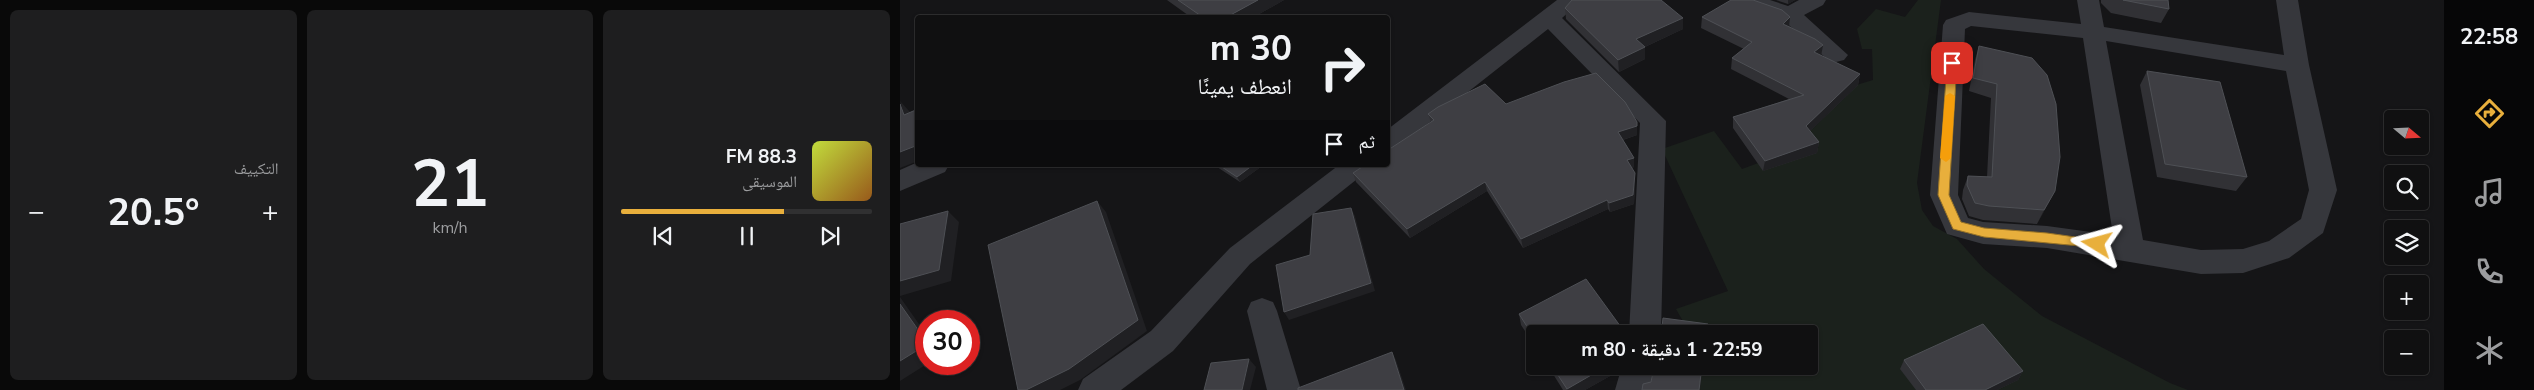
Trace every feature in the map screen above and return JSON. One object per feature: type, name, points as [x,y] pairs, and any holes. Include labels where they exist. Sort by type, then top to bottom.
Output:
[{"type":"street","points":[[1390,140],[1570,0]]},
{"type":"street","points":[[1748,0],[1790,14],[1836,55]]},
{"type":"street","points":[[1790,14],[1816,0]]},
{"type":"street","points":[[2088,0],[2130,249]]},
{"type":"street","points":[[2287,0],[2323,190],[2312,225],[2279,250],[2243,261],[2201,262],[2047,237],[1970,231],[1957,226],[1944,195],[1954,25],[1969,19],[2094,32],[2298,65]]},
{"type":"street","points":[[1549,17],[1653,121],[1647,325]]},
{"type":"street","points":[[900,180],[931,167]]},
{"type":"street","points":[[1095,390],[1162,341],[1240,256],[1354,167]]},
{"type":"street","points":[[1262,311],[1284,390]]},
{"type":"street","points":[[1632,390],[1636,375]]},
{"type":"shaded area","points":[[1918,0],[1941,0],[1917,183],[1922,210],[1933,226],[1957,239],[1984,269],[2042,316],[2170,383],[2188,390],[1696,390],[1690,375],[1818,375],[1818,325],[1685,325],[1676,309],[1728,291],[1662,149],[1714,131],[1742,169],[1810,144],[1777,109],[1873,80],[1872,49],[1862,49],[1857,29],[1876,9],[1905,17]]},
{"type":"building","points":[[1178,0],[1258,0],[1230,15],[1200,15]]},
{"type":"building","points":[[1572,0],[1661,0],[1683,18],[1636,39],[1645,47],[1618,60],[1565,8]]},
{"type":"building","points":[[1731,0],[1753,0],[1782,10],[1790,17],[1783,24],[1815,39],[1823,45],[1814,52],[1860,74],[1806,126],[1819,142],[1765,161],[1733,117],[1804,95],[1732,58],[1752,42],[1702,17]]},
{"type":"building","points":[[2123,0],[2168,0],[2169,9]]},
{"type":"building","points":[[1979,46],[2032,58],[2047,75],[2056,104],[2060,157],[2055,191],[2044,210],[1989,206],[1975,203],[1967,185],[1968,176],[1992,177],[1997,84],[1973,78]]},
{"type":"building","points":[[2147,71],[2220,82],[2247,177],[2165,164]]},
{"type":"building","points":[[1596,73],[1625,102],[1637,122],[1637,126],[1618,132],[1634,158],[1627,160],[1635,173],[1633,195],[1609,203],[1607,200],[1521,239],[1485,182],[1407,229],[1353,173],[1362,167],[1390,167],[1390,149],[1434,120],[1428,114],[1438,107],[1485,84],[1506,104],[1564,82]]},
{"type":"building","points":[[900,104],[904,115],[915,110],[915,146],[900,152]]},
{"type":"building","points":[[1222,167],[1250,167],[1237,177]]},
{"type":"building","points":[[1097,201],[1138,320],[1069,369],[1026,390],[1018,390],[988,245]]},
{"type":"building","points":[[1351,208],[1371,283],[1284,312],[1276,265],[1310,255],[1313,214]]},
{"type":"building","points":[[948,211],[939,270],[900,281],[900,224]]},
{"type":"building","points":[[1586,279],[1619,325],[1526,325],[1519,314]]},
{"type":"building","points":[[900,304],[915,325],[915,352],[900,361]]},
{"type":"building","points":[[1663,318],[1708,324],[1708,325],[1662,325]]},
{"type":"building","points":[[1983,324],[2023,371],[1985,390],[1926,390],[1904,360]]},
{"type":"building","points":[[1392,352],[1404,390],[1298,390],[1298,388]]},
{"type":"building","points":[[1249,359],[1242,390],[1204,390],[1211,363]]},
{"type":"building","points":[[1558,375],[1591,375],[1567,389]]},
{"type":"building","points":[[1652,375],[1701,375],[1699,390],[1642,390],[1643,384],[1651,382]]},
{"type":"slow traffic","points":[[1946,158],[1950,96]]},
{"type":"route","points":[[1952,63],[1944,195],[1957,226],[1970,231],[1984,233],[2047,237],[2097,244]]}]
